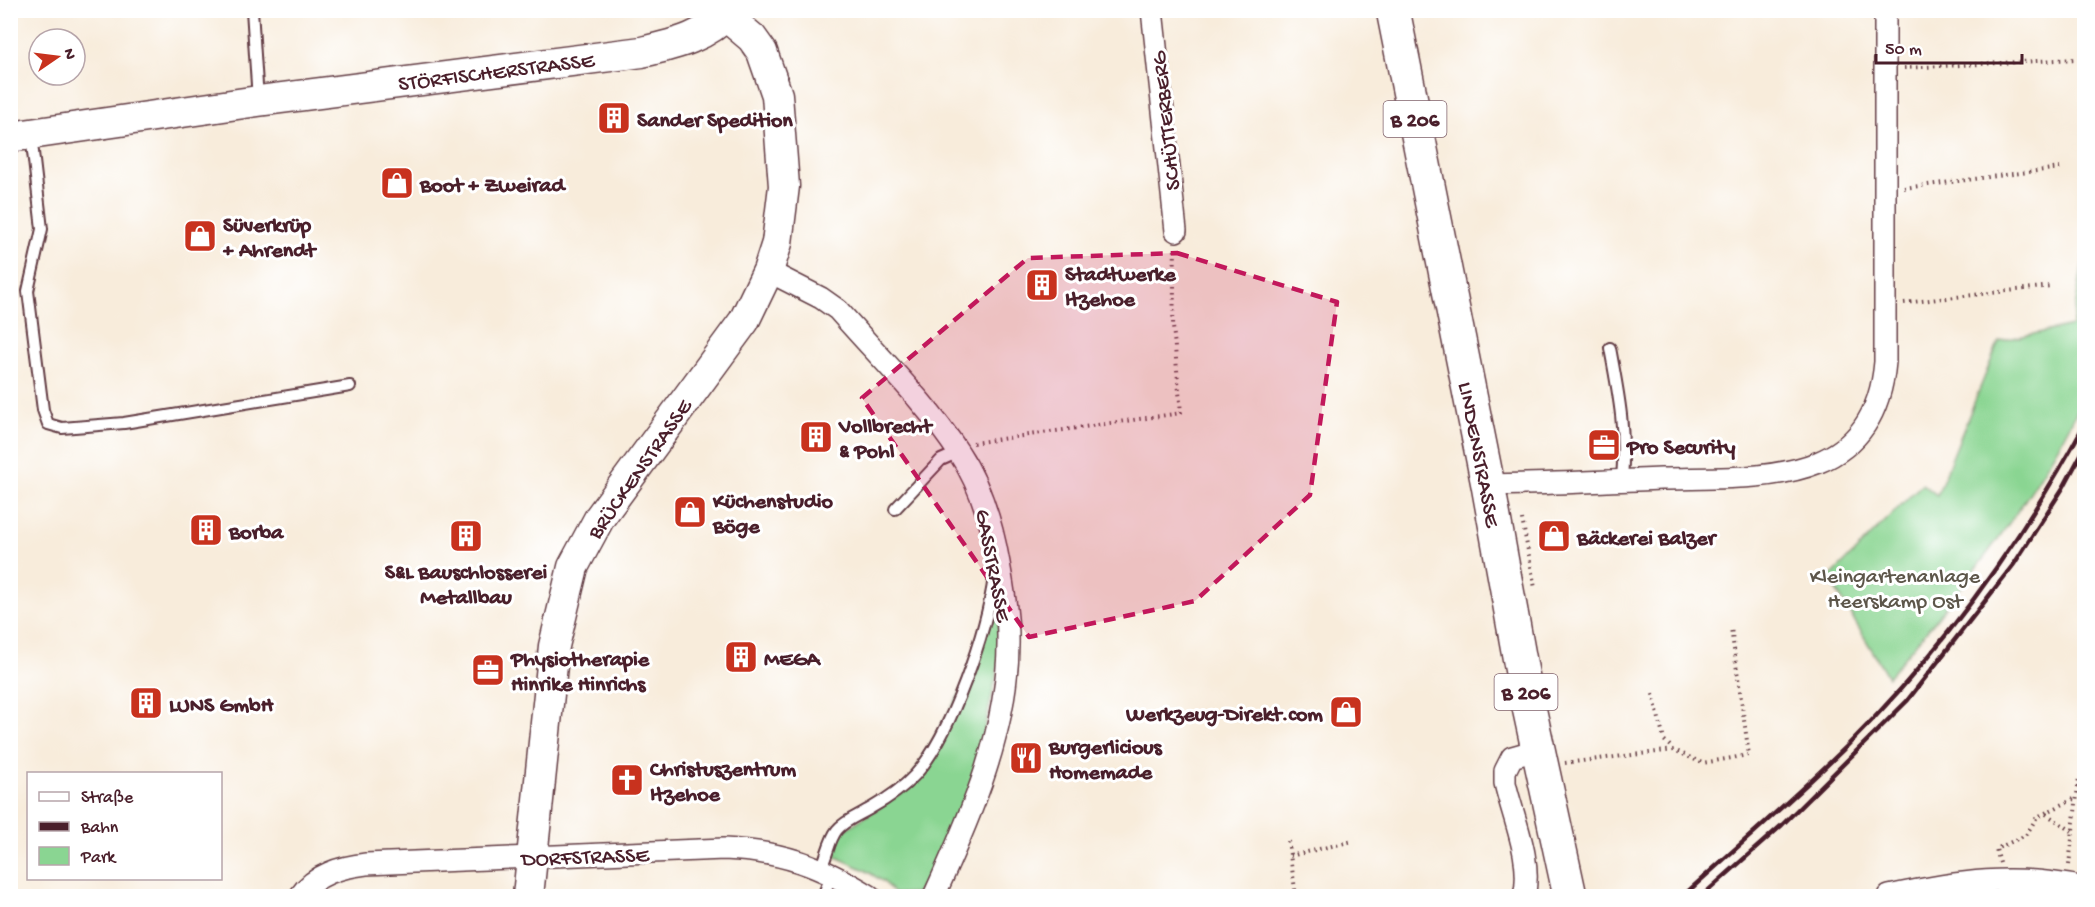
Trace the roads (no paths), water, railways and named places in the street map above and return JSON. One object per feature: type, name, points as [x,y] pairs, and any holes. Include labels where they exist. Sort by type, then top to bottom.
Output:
[{"type":"main road","name":"LINDENSTRASSE","points":[[1393,10],[1488,485],[1539,758],[1570,897]]},
{"type":"street","name":"SCHÜTTERBERG","points":[[1152,10],[1176,231]]},
{"type":"street","points":[[1488,485],[1773,476],[1814,465],[1833,455],[1857,434],[1878,398],[1885,362],[1885,10]]},
{"type":"street","name":"STÖRFISCHERSTRASSE","points":[[21,136],[258,101],[642,52],[695,38],[729,13]]},
{"type":"street","points":[[729,13],[762,52],[777,95],[784,186],[777,243],[768,272]]},
{"type":"street","name":"GASSTRASSE","points":[[768,272],[821,298],[838,310],[957,449],[982,498],[998,556],[1008,633],[1003,696],[997,728],[975,801],[934,897]]},
{"type":"street","name":"BRÜCKENSTRASSE","points":[[528,897],[554,646],[573,567],[600,517],[744,321],[768,272]]},
{"type":"street","points":[[1524,897],[1527,876],[1505,783],[1505,771],[1512,757],[1539,758]]},
{"type":"street","name":"DORFSTRASSE","points":[[300,897],[306,887],[320,877],[351,866],[730,850],[771,853],[826,871],[870,897]]},
{"type":"street","points":[[1889,897],[1955,882],[2004,878],[2076,886]]},
{"type":"lane","points":[[252,10],[258,101]]},
{"type":"lane","points":[[21,136],[42,229],[28,291],[43,410],[48,424],[62,428],[124,423],[351,386]]},
{"type":"lane","points":[[1610,348],[1622,411],[1625,442],[1622,480]]},
{"type":"lane","points":[[895,509],[941,460],[957,449]]},
{"type":"lane","points":[[823,897],[826,871],[836,831],[899,791],[916,774],[931,752],[955,704],[977,647],[992,599],[998,556]]},
{"type":"railway","points":[[1683,896],[1847,746],[1915,672],[1978,594],[2034,511],[2084,425]]},
{"type":"railway","points":[[1702,896],[1782,825],[1907,701],[2014,564],[2063,488],[2084,449]]},
{"type":"place","name":"Sander Spedition","points":[[614,118]]},
{"type":"place","name":"Boot + Zweirad","points":[[397,183]]},
{"type":"place","name":"Süverkrüp + Ahrendt","points":[[200,236]]},
{"type":"place","name":"Stadtwerke Itzehoe","points":[[1042,285]]},
{"type":"place","name":"Vollbrecht & Pohl","points":[[816,437]]},
{"type":"place","name":"Pro Security","points":[[1604,445]]},
{"type":"place","name":"Küchenstudio Böge","points":[[690,512]]},
{"type":"place","name":"Borba","points":[[206,530]]},
{"type":"place","name":"S&L Bauschlosserei Metallbau","points":[[466,536]]},
{"type":"place","name":"Bäckerei Balzer","points":[[1554,536]]},
{"type":"place","name":"MEGA","points":[[741,657]]},
{"type":"place","name":"Physiotherapie Hinrike Hinrichs","points":[[488,670]]},
{"type":"place","name":"LUNS GmbH","points":[[146,703]]},
{"type":"place","name":"Werkzeug-Direkt.com","points":[[1346,712]]},
{"type":"place","name":"Burgerlicious Homemade","points":[[1026,758]]},
{"type":"place","name":"Christuszentrum Itzehoe","points":[[627,780]]},
{"type":"park label","name":"Kleingartenanlage Heerskamp Ost","points":[[1895,586]]}]
